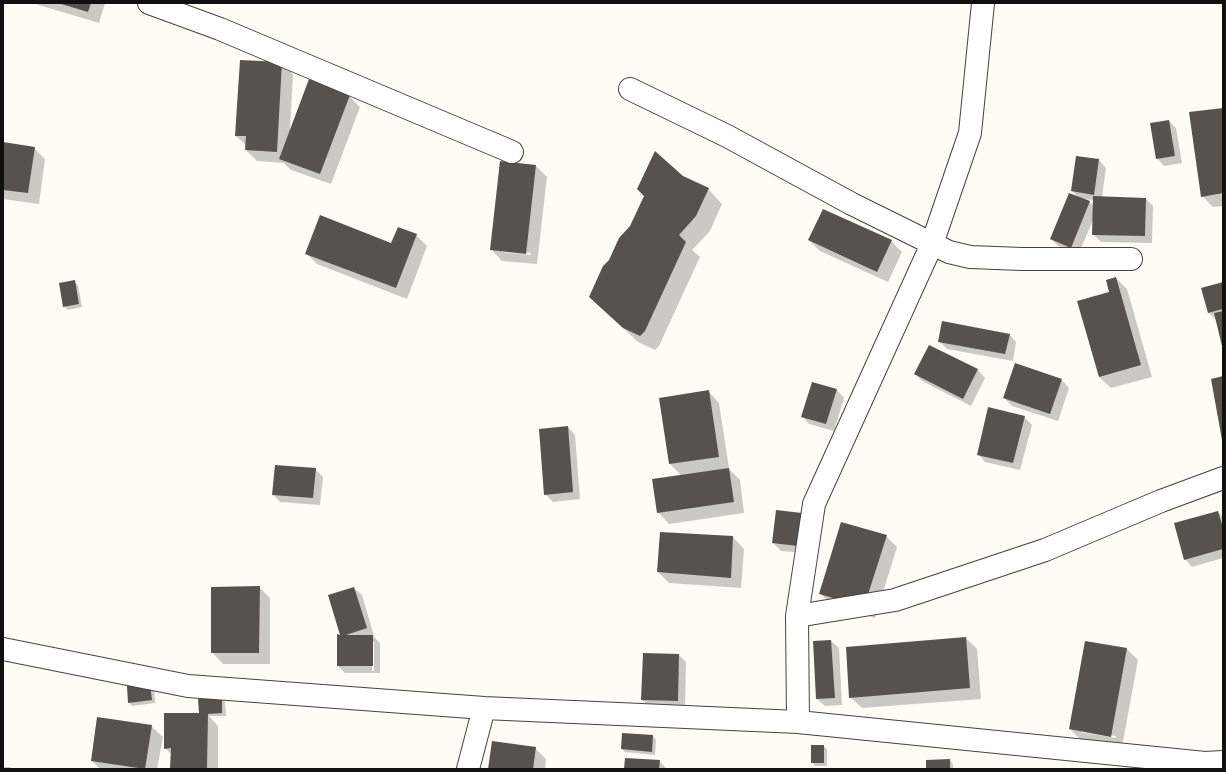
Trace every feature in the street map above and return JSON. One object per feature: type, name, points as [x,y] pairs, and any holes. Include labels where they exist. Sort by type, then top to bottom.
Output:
[{"type":"street","points":[[149,3],[220,29],[512,152]]},
{"type":"street","points":[[798,722],[798,616],[814,504],[932,244],[970,133],[983,3]]},
{"type":"street","points":[[630,89],[727,136],[852,204],[949,252],[970,257],[1022,259],[1131,259]]},
{"type":"street","points":[[798,616],[895,600],[1045,550],[1223,478]]},
{"type":"street","points":[[3,649],[188,686],[484,708],[798,722],[1205,763],[1223,762]]},
{"type":"street","points":[[468,769],[484,708]]},
{"type":"building","points":[[58,3],[91,3],[88,12]]},
{"type":"building","points":[[240,60],[282,62],[277,152],[245,150],[246,136],[235,136]]},
{"type":"building","points":[[309,79],[350,95],[320,174],[279,159]]},
{"type":"building","points":[[1223,108],[1223,193],[1201,197],[1189,112]]},
{"type":"building","points":[[1169,120],[1175,156],[1156,159],[1150,123]]},
{"type":"building","points":[[3,142],[35,147],[28,193],[3,190]]},
{"type":"building","points":[[655,151],[683,176],[709,188],[696,216],[679,235],[686,242],[645,331],[640,336],[623,328],[589,297],[603,266],[609,260],[619,238],[630,226],[644,196],[637,189]]},
{"type":"building","points":[[1076,156],[1099,159],[1094,195],[1071,191]]},
{"type":"building","points":[[500,161],[536,165],[526,254],[490,250]]},
{"type":"building","points":[[1069,193],[1090,201],[1071,248],[1050,239]]},
{"type":"building","points":[[1093,196],[1146,198],[1145,236],[1092,235]]},
{"type":"building","points":[[823,209],[892,240],[877,272],[808,240]]},
{"type":"building","points":[[320,215],[391,243],[398,227],[417,234],[396,288],[305,254]]},
{"type":"building","points":[[1116,277],[1141,365],[1099,377],[1077,301],[1109,292],[1106,280]]},
{"type":"building","points":[[75,280],[79,304],[63,307],[59,283]]},
{"type":"building","points":[[1223,282],[1223,309],[1208,313],[1201,288]]},
{"type":"building","points":[[1223,311],[1223,346],[1222,346],[1214,313]]},
{"type":"building","points":[[942,321],[1010,334],[1005,354],[938,342]]},
{"type":"building","points":[[929,345],[978,369],[963,399],[914,374]]},
{"type":"building","points":[[1015,363],[1062,379],[1050,414],[1003,398]]},
{"type":"building","points":[[1223,376],[1223,440],[1222,440],[1211,379]]},
{"type":"building","points":[[812,382],[837,389],[826,424],[801,417]]},
{"type":"building","points":[[709,390],[719,457],[669,464],[659,398]]},
{"type":"building","points":[[988,407],[1025,416],[1013,463],[977,455]]},
{"type":"building","points":[[568,426],[573,492],[544,495],[539,429]]},
{"type":"building","points":[[275,465],[316,468],[313,498],[272,495]]},
{"type":"building","points":[[729,468],[734,502],[657,513],[652,479]]},
{"type":"building","points":[[776,510],[802,513],[798,546],[772,543]]},
{"type":"building","points":[[1218,511],[1223,528],[1223,549],[1184,560],[1174,523]]},
{"type":"building","points":[[841,522],[887,535],[864,607],[819,594]]},
{"type":"building","points":[[660,532],[733,536],[731,578],[657,572]]},
{"type":"building","points":[[260,586],[259,653],[211,653],[211,587]]},
{"type":"building","points":[[354,587],[367,628],[346,635],[373,635],[373,666],[337,666],[337,634],[340,635],[328,595]]},
{"type":"building","points":[[966,637],[970,688],[849,698],[846,647]]},
{"type":"building","points":[[831,640],[835,698],[816,699],[813,641]]},
{"type":"building","points":[[1085,641],[1127,648],[1111,737],[1069,729]]},
{"type":"building","points":[[643,653],[679,654],[678,701],[641,700]]},
{"type":"building","points":[[150,684],[152,700],[128,703],[127,686]]},
{"type":"building","points":[[222,697],[222,713],[208,714],[207,769],[170,769],[171,748],[164,749],[164,713],[199,713],[198,699]]},
{"type":"building","points":[[97,717],[152,725],[145,769],[91,761]]},
{"type":"building","points":[[622,733],[653,735],[652,752],[621,749]]},
{"type":"building","points":[[492,741],[536,747],[533,769],[488,769]]},
{"type":"building","points":[[811,745],[824,745],[824,763],[811,763]]},
{"type":"building","points":[[625,758],[660,760],[659,769],[624,769]]},
{"type":"building","points":[[950,759],[950,769],[926,769],[926,760]]}]
